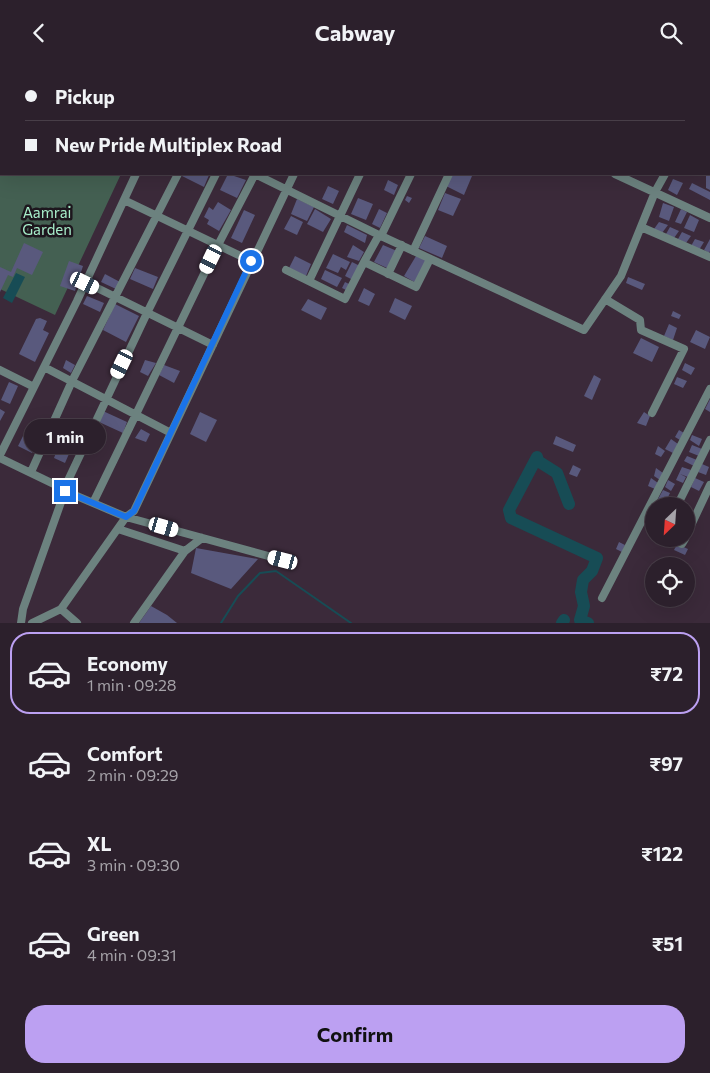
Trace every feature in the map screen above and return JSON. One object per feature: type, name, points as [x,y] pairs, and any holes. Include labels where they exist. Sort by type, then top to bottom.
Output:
[{"type":"street","points":[[136,175],[0,456],[64,490],[126,517],[283,560]]},
{"type":"street","points":[[31,472],[72,381],[177,175]]},
{"type":"street","points":[[21,623],[23,609],[64,490],[147,313],[216,175]]},
{"type":"street","points":[[93,503],[218,245],[254,175]]},
{"type":"street","points":[[257,175],[413,251],[584,330],[621,276],[655,192],[664,175]]},
{"type":"street","points":[[32,623],[62,609],[126,517],[134,511],[251,261],[294,175]]},
{"type":"street","points":[[309,281],[360,175]]},
{"type":"street","points":[[286,270],[345,299],[380,235],[410,175]]},
{"type":"street","points":[[413,251],[449,175]]},
{"type":"street","points":[[617,175],[710,218]]},
{"type":"street","points":[[124,200],[251,261]]},
{"type":"street","points":[[641,227],[710,257]]},
{"type":"street","points":[[388,274],[402,245]]},
{"type":"street","points":[[364,262],[416,287],[430,259]]},
{"type":"street","points":[[85,283],[213,345]]},
{"type":"street","points":[[605,299],[640,320],[641,330],[684,349],[652,413]]},
{"type":"street","points":[[44,367],[171,433]]},
{"type":"street","points":[[0,370],[34,387]]},
{"type":"street","points":[[602,598],[710,389]]},
{"type":"street","points":[[682,497],[710,440]]},
{"type":"street","points":[[695,518],[710,485]]},
{"type":"street","points":[[118,529],[185,551]]},
{"type":"street","points":[[134,623],[185,551],[202,538]]},
{"type":"street","points":[[62,609],[77,623]]},
{"type":"green space","name":"Aamrai Garden","points":[[0,175],[121,175],[55,315],[0,289]]},
{"type":"water","points":[[16,273],[25,277],[12,303],[3,298]]},
{"type":"building","points":[[182,175],[209,175],[204,187]]},
{"type":"building","points":[[228,175],[246,180],[237,198],[220,190]]},
{"type":"building","points":[[452,175],[472,176],[464,195],[446,186]]},
{"type":"building","points":[[706,175],[710,175],[710,190],[706,188]]},
{"type":"building","points":[[673,179],[683,183],[677,195],[668,190]]},
{"type":"building","points":[[388,180],[398,185],[394,195],[384,190]]},
{"type":"building","points":[[692,183],[710,192],[710,200],[689,189]]},
{"type":"building","points":[[328,186],[339,191],[333,204],[322,199]]},
{"type":"building","points":[[445,193],[461,199],[453,216],[438,210]]},
{"type":"building","points":[[407,196],[412,198],[409,203],[405,200]]},
{"type":"building","points":[[358,198],[373,204],[366,220],[351,214]]},
{"type":"building","points":[[297,199],[314,207],[307,221],[291,214]]},
{"type":"building","points":[[218,202],[231,210],[219,231],[207,224],[209,220],[204,217],[209,207],[213,210]]},
{"type":"building","points":[[663,203],[674,207],[669,221],[659,217]]},
{"type":"building","points":[[315,209],[331,219],[323,232],[307,224]]},
{"type":"building","points":[[379,209],[387,213],[380,228],[372,224]]},
{"type":"building","points":[[681,209],[687,212],[681,224],[675,222]]},
{"type":"building","points":[[244,210],[255,215],[242,243],[231,238]]},
{"type":"building","points":[[690,215],[699,220],[694,232],[684,228]]},
{"type":"building","points":[[291,216],[303,222],[297,235],[284,229]]},
{"type":"building","points":[[659,222],[668,225],[662,233],[654,229]]},
{"type":"building","points":[[347,225],[367,235],[365,243],[344,232]]},
{"type":"building","points":[[670,227],[679,231],[674,238],[666,234]]},
{"type":"building","points":[[682,232],[691,236],[686,243],[678,239]]},
{"type":"building","points":[[425,236],[447,246],[442,258],[419,248]]},
{"type":"building","points":[[695,239],[704,242],[699,250],[691,246]]},
{"type":"building","points":[[710,239],[710,251],[709,253],[704,250]]},
{"type":"building","points":[[24,243],[43,252],[32,275],[17,268],[13,277],[8,275],[0,292],[0,267],[11,272]]},
{"type":"building","points":[[353,245],[364,252],[359,261],[347,257]]},
{"type":"building","points":[[383,245],[397,251],[387,268],[374,262]]},
{"type":"building","points":[[333,254],[350,262],[346,270],[341,267],[338,273],[326,268]]},
{"type":"building","points":[[295,256],[311,264],[306,276],[289,268]]},
{"type":"building","points":[[416,256],[426,260],[416,283],[404,276]]},
{"type":"building","points":[[69,261],[83,266],[75,291],[60,286]]},
{"type":"building","points":[[352,262],[360,266],[353,280],[345,276]]},
{"type":"building","points":[[135,268],[158,277],[153,289],[130,279]]},
{"type":"building","points":[[325,270],[342,278],[337,287],[321,279]]},
{"type":"building","points":[[105,274],[120,282],[116,289],[101,282]]},
{"type":"building","points":[[628,277],[645,284],[642,290],[626,283]]},
{"type":"building","points":[[345,282],[349,284],[346,290],[342,288]]},
{"type":"building","points":[[364,288],[375,294],[369,306],[358,301]]},
{"type":"building","points":[[87,296],[104,303],[100,312],[83,304]]},
{"type":"building","points":[[395,298],[412,306],[405,320],[389,312]]},
{"type":"building","points":[[308,299],[327,308],[321,320],[301,310]]},
{"type":"building","points":[[115,304],[139,316],[126,342],[103,330]]},
{"type":"building","points":[[673,311],[681,315],[679,319],[671,316]]},
{"type":"building","points":[[40,318],[47,321],[43,330],[49,333],[35,362],[19,354],[36,319]]},
{"type":"building","points":[[669,324],[677,328],[673,340],[664,336]]},
{"type":"building","points":[[696,330],[710,337],[705,349],[690,342]]},
{"type":"building","points":[[641,338],[659,347],[652,362],[633,353]]},
{"type":"building","points":[[66,360],[75,365],[71,373],[63,368]]},
{"type":"building","points":[[145,360],[156,363],[148,376],[140,372]]},
{"type":"building","points":[[685,363],[695,368],[691,375],[682,370]]},
{"type":"building","points":[[164,365],[180,371],[174,383],[159,375]]},
{"type":"building","points":[[594,375],[601,379],[592,400],[584,396]]},
{"type":"building","points":[[677,377],[687,381],[683,388],[674,384]]},
{"type":"building","points":[[9,382],[18,386],[10,404],[1,400]]},
{"type":"building","points":[[710,399],[710,412],[705,409]]},
{"type":"building","points":[[0,409],[5,412],[0,421]]},
{"type":"building","points":[[103,411],[127,422],[123,433],[99,422]]},
{"type":"building","points":[[200,412],[217,420],[206,442],[190,434]]},
{"type":"building","points":[[644,412],[650,416],[646,426],[637,423]]},
{"type":"building","points":[[141,429],[150,434],[146,442],[135,438]]},
{"type":"building","points":[[679,430],[684,433],[680,440],[675,437]]},
{"type":"building","points":[[692,435],[702,439],[699,446],[690,440]]},
{"type":"building","points":[[23,436],[36,443],[32,453],[18,446]]},
{"type":"building","points":[[556,436],[576,445],[573,452],[553,444]]},
{"type":"building","points":[[671,439],[678,444],[673,453],[665,449]]},
{"type":"building","points":[[60,442],[72,447],[65,463],[54,458]]},
{"type":"building","points":[[692,445],[702,449],[699,456],[689,452]]},
{"type":"building","points":[[658,446],[665,451],[661,457],[655,454]]},
{"type":"building","points":[[687,456],[697,460],[694,466],[684,461]]},
{"type":"building","points":[[702,464],[709,467],[706,475],[698,472]]},
{"type":"building","points":[[573,465],[581,469],[577,477],[569,474]]},
{"type":"building","points":[[682,467],[691,470],[688,477],[680,474],[686,477],[683,483],[676,480]]},
{"type":"building","points":[[656,468],[663,473],[660,480],[654,476]]},
{"type":"building","points":[[651,478],[658,483],[655,489],[648,486]]},
{"type":"building","points":[[695,478],[704,482],[699,491],[691,487]]},
{"type":"building","points":[[668,480],[675,484],[671,491],[665,487]]},
{"type":"building","points":[[663,490],[670,493],[668,497],[659,497]]},
{"type":"building","points":[[619,542],[625,545],[622,552],[616,549]]},
{"type":"building","points":[[676,547],[688,549],[685,555],[674,550]]},
{"type":"building","points":[[196,548],[258,559],[231,589],[191,573]]},
{"type":"building","points":[[151,606],[167,615],[177,623],[139,623]]},
{"type":"waterway","points":[[569,504],[557,473],[538,461],[537,457],[509,510],[511,518],[597,558],[592,571],[583,580],[581,592],[584,606],[580,620],[588,623]]},
{"type":"waterway","points":[[221,623],[238,596],[260,573],[276,571],[351,623]]},
{"type":"route","points":[[65,491],[126,517],[134,511],[251,261]]}]
